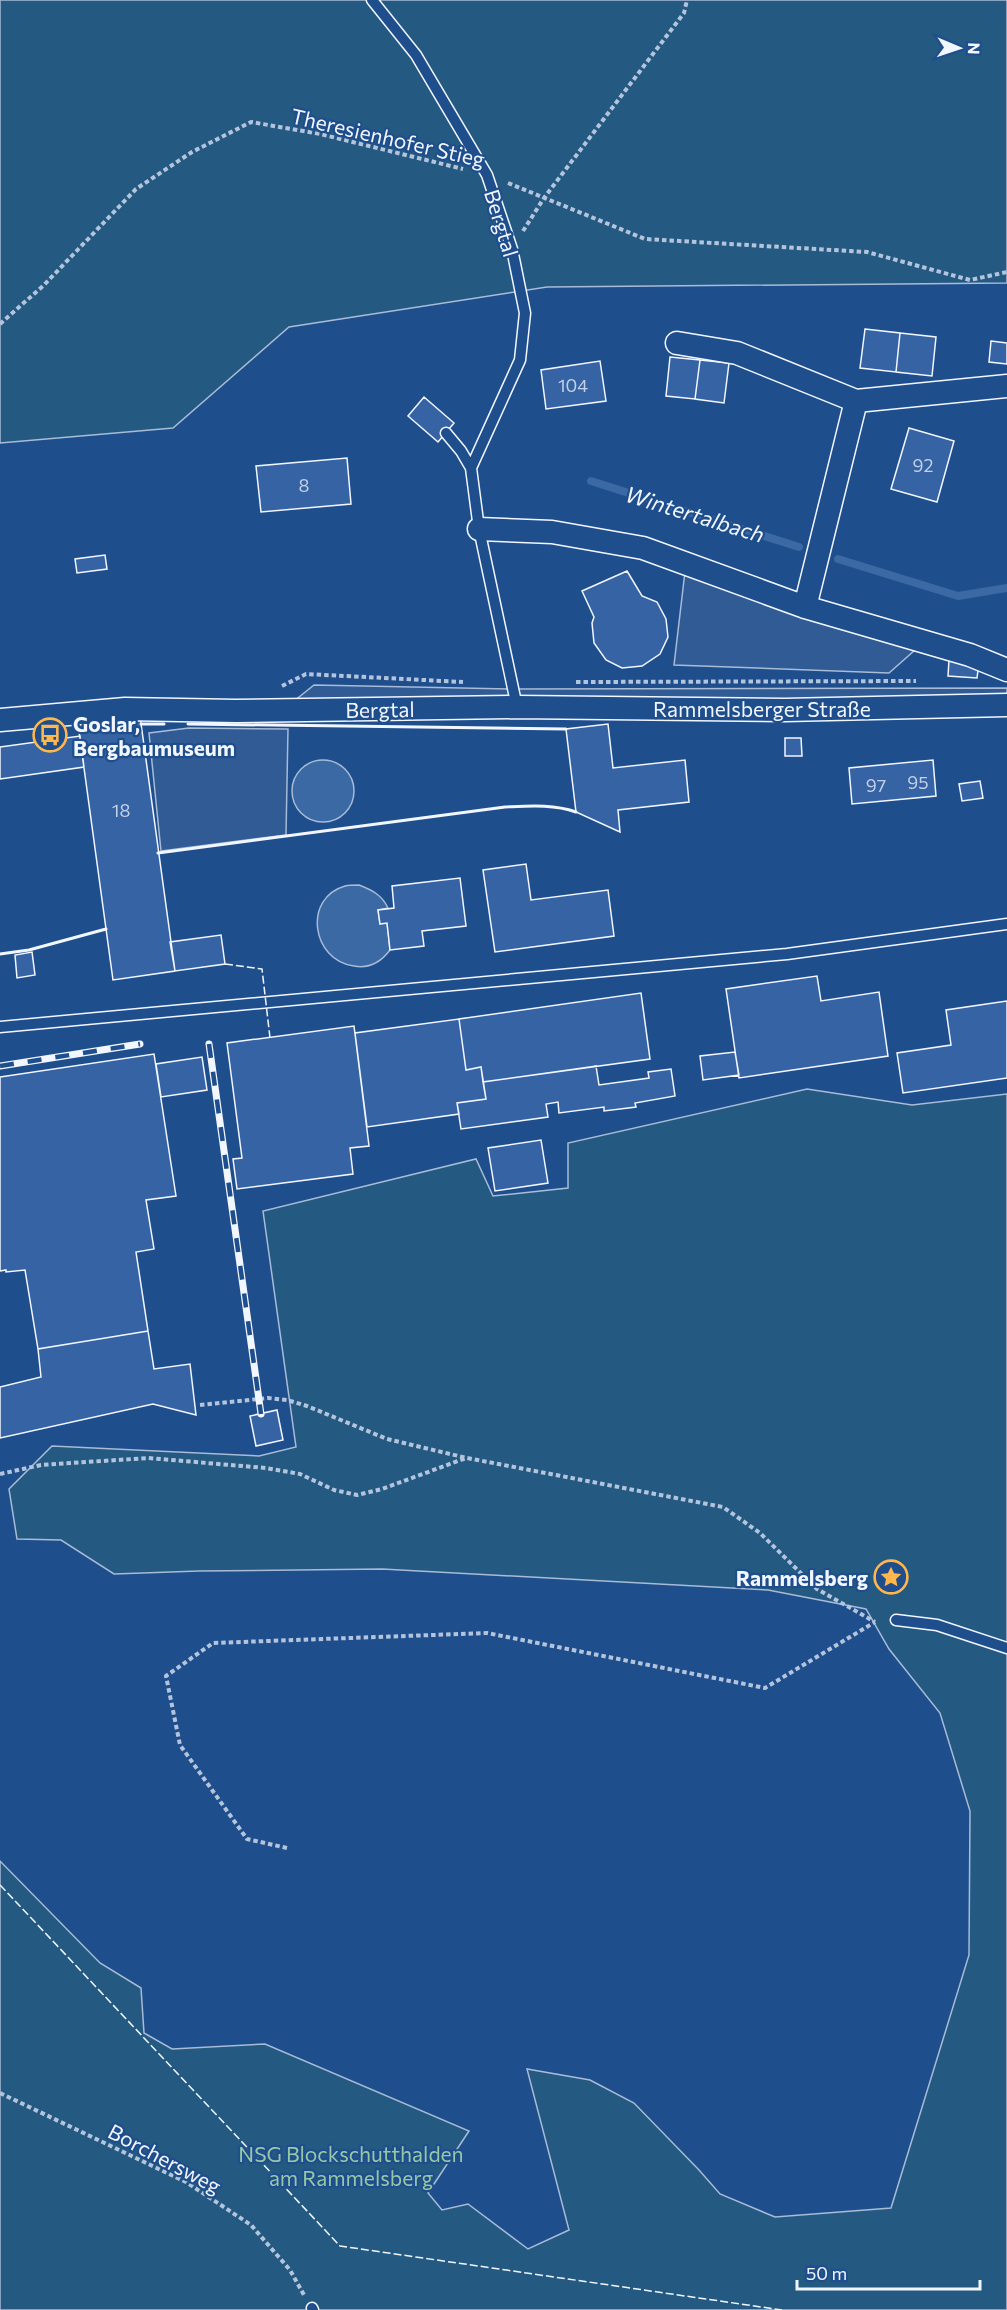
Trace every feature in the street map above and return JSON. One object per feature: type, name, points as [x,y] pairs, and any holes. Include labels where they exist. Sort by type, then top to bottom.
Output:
[{"type":"street","points":[[676,343],[737,352],[856,401],[1007,386]]},
{"type":"street","points":[[805,607],[856,401]]},
{"type":"street","points":[[479,529],[552,532],[643,548],[805,607],[970,655],[1007,670]]},
{"type":"street","name":"Rammelsberger Straße","points":[[517,707],[784,710],[1007,705]]},
{"type":"street","name":"Bergtal","points":[[0,720],[125,709],[236,711],[517,707]]},
{"type":"lane","name":"Bergtal","points":[[372,0],[416,55],[487,175],[512,249],[525,313],[520,360],[471,468]]},
{"type":"lane","points":[[446,433],[471,468],[479,529],[517,707]]},
{"type":"lane","points":[[0,1027],[787,954],[1007,924]]},
{"type":"lane","points":[[896,1620],[937,1625],[1007,1648]]},
{"type":"path","points":[[512,249],[544,198],[684,13],[687,0]]},
{"type":"path","name":"Theresienhofer Stieg","points":[[0,324],[44,285],[136,189],[192,152],[251,122],[320,134],[487,175],[645,239],[867,252],[970,280],[1007,272]]},
{"type":"path","points":[[276,689],[306,674],[466,682]]},
{"type":"path","points":[[568,682],[924,681]]},
{"type":"path","points":[[200,1405],[268,1398],[287,1400],[387,1439],[467,1458],[723,1507],[760,1533],[817,1589],[875,1622]]},
{"type":"path","points":[[0,1474],[41,1465],[148,1458],[266,1468],[300,1474],[334,1490],[357,1495],[382,1489],[467,1458]]},
{"type":"path","points":[[287,1848],[247,1839],[180,1745],[166,1676],[213,1643],[487,1633],[765,1688],[875,1622],[896,1620]]},
{"type":"path","name":"Borchersweg","points":[[0,2092],[186,2182],[251,2225],[290,2270],[312,2309]]},
{"type":"green space","points":[[0,0],[1007,0],[1007,283],[547,287],[289,327],[173,428],[0,443]]},
{"type":"green space","name":"NSG Blockschutthalden am Rammelsberg","points":[[807,1089],[912,1105],[1007,1094],[1007,2310],[0,2310],[0,1861],[100,1963],[141,1988],[144,2033],[172,2049],[265,2044],[469,2131],[428,2193],[442,2210],[468,2204],[528,2249],[569,2230],[527,2069],[590,2080],[634,2103],[720,2194],[775,2217],[891,2208],[969,1955],[970,1811],[940,1713],[889,1649],[866,1609],[768,1590],[382,1569],[114,1574],[61,1540],[17,1539],[9,1489],[52,1446],[259,1456],[296,1447],[263,1211],[476,1159],[493,1196],[568,1188],[568,1143]]},
{"type":"shaded area","points":[[686,563],[924,642],[889,673],[674,665]]},
{"type":"shaded area","points":[[314,685],[514,689],[1007,688],[1007,705],[283,710]]},
{"type":"shaded area","points":[[189,728],[288,729],[286,835],[161,851],[149,733]]},
{"type":"shaded area","points":[[323,760],[345,769],[354,791],[345,813],[323,822],[301,813],[292,791],[301,769]]},
{"type":"shaded area","points":[[359,885],[376,894],[388,908],[378,910],[380,924],[387,923],[390,950],[379,961],[365,966],[354,966],[340,961],[329,953],[321,941],[318,928],[318,915],[323,903],[332,893],[345,886]]},
{"type":"building","points":[[865,329],[900,333],[896,372],[860,368]]},
{"type":"building","points":[[900,333],[936,337],[932,376],[896,372]]},
{"type":"building","points":[[991,341],[1007,343],[1007,364],[989,362]]},
{"type":"building","points":[[670,357],[700,360],[695,399],[666,396]]},
{"type":"building","points":[[700,360],[729,363],[724,403],[695,399]]},
{"type":"building","points":[[600,361],[606,401],[546,409],[541,370]]},
{"type":"building","points":[[424,397],[454,423],[438,442],[408,416]]},
{"type":"building","points":[[909,428],[954,441],[937,502],[891,489]]},
{"type":"building","points":[[347,458],[351,504],[261,512],[256,466]]},
{"type":"building","points":[[105,555],[107,569],[77,573],[75,559]]},
{"type":"building","points":[[627,571],[642,596],[657,602],[666,619],[668,637],[660,654],[642,666],[622,668],[606,660],[594,643],[592,623],[594,617],[582,591]]},
{"type":"building","points":[[949,660],[979,663],[977,678],[948,676]]},
{"type":"building","points":[[140,716],[175,971],[113,980],[78,724]]},
{"type":"building","points":[[608,724],[613,768],[685,760],[689,802],[618,810],[620,832],[576,812],[566,729]]},
{"type":"building","points":[[80,736],[84,767],[0,779],[0,747]]},
{"type":"building","points":[[785,738],[801,738],[802,756],[785,756]]},
{"type":"building","points":[[933,760],[936,796],[852,804],[849,768]]},
{"type":"building","points":[[980,781],[983,798],[962,801],[959,784]]},
{"type":"building","points":[[526,864],[531,900],[608,890],[614,936],[495,952],[483,870]]},
{"type":"building","points":[[460,878],[466,926],[422,931],[424,946],[390,950],[387,923],[380,924],[378,910],[394,908],[392,886]]},
{"type":"building","points":[[221,935],[225,964],[175,971],[170,942]]},
{"type":"building","points":[[32,952],[35,975],[17,978],[15,955]]},
{"type":"building","points":[[817,976],[821,1001],[879,992],[888,1056],[739,1078],[726,989]]},
{"type":"building","points":[[641,993],[650,1059],[483,1082],[481,1067],[466,1070],[459,1019]]},
{"type":"building","points":[[1007,1001],[1007,1078],[903,1093],[897,1053],[951,1045],[946,1010]]},
{"type":"building","points":[[459,1019],[466,1070],[481,1067],[486,1099],[457,1103],[459,1114],[367,1127],[355,1033]]},
{"type":"building","points":[[354,1026],[369,1146],[350,1148],[353,1174],[237,1189],[233,1159],[242,1158],[227,1043]]},
{"type":"building","points":[[735,1052],[739,1075],[703,1080],[700,1056]]},
{"type":"building","points":[[154,1054],[176,1196],[146,1200],[154,1249],[136,1252],[148,1331],[38,1349],[25,1270],[0,1271],[0,1077]]},
{"type":"building","points":[[202,1057],[207,1090],[161,1097],[156,1064]]},
{"type":"building","points":[[596,1066],[599,1085],[649,1078],[648,1072],[671,1069],[675,1096],[635,1103],[636,1107],[604,1111],[604,1107],[559,1113],[558,1102],[546,1104],[548,1117],[461,1129],[457,1103],[486,1099],[483,1082]]},
{"type":"building","points":[[541,1140],[548,1183],[495,1191],[488,1148]]},
{"type":"building","points":[[148,1331],[154,1369],[190,1364],[196,1415],[153,1404],[0,1438],[0,1387],[41,1377],[38,1349]]},
{"type":"building","points":[[277,1410],[283,1440],[256,1446],[250,1416]]},
{"type":"waterway","name":"Wintertalbach","points":[[591,481],[799,547]]},
{"type":"waterway","name":"Wintertalbach","points":[[838,559],[958,596],[1007,588]]},
{"type":"railway","points":[[0,1066],[140,1044]]},
{"type":"railway","points":[[209,1044],[261,1414]]},
{"type":"fence","points":[[225,964],[262,969],[270,1038]]},
{"type":"fence","points":[[0,1885],[340,2246],[782,2310]]},
{"type":"wall","points":[[141,724],[164,724]]},
{"type":"wall","points":[[188,724],[566,729]]},
{"type":"wall","points":[[158,853],[505,807],[550,807],[576,812]]},
{"type":"wall","points":[[0,954],[29,950],[106,929]]},
{"type":"place","name":"Goslar, Bergbaumuseum","points":[[50,735]]},
{"type":"place","name":"Rammelsberg","points":[[891,1577]]}]
